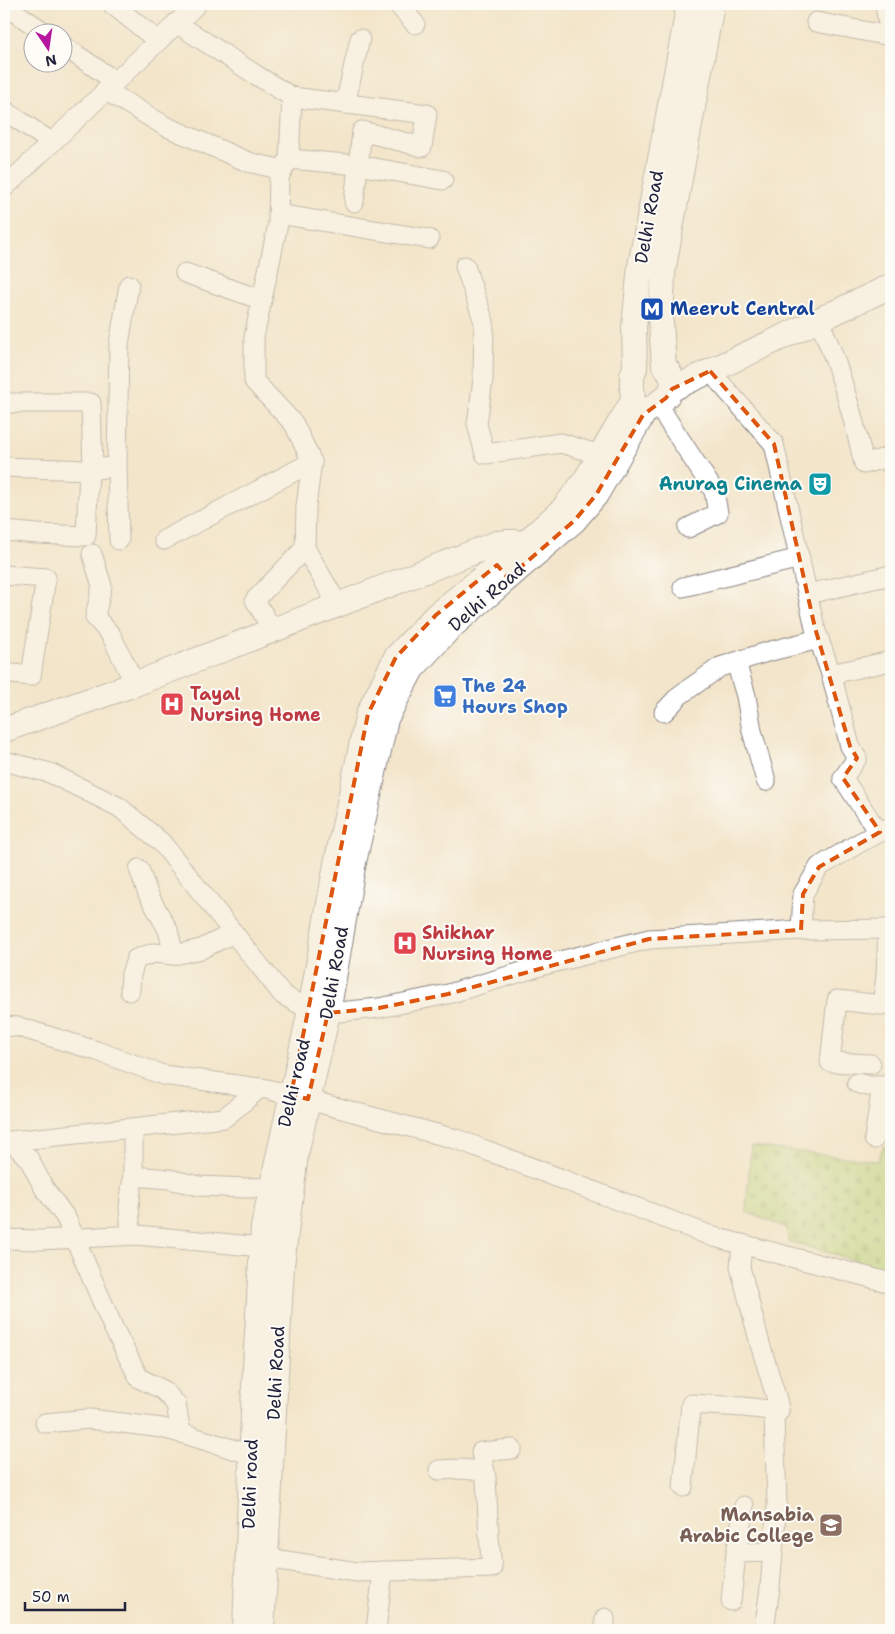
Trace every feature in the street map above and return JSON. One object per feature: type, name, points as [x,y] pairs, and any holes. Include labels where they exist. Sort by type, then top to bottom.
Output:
[{"type":"main road","name":"Delhi Road","points":[[529,550],[584,482],[633,401],[632,375],[635,368],[634,327],[640,266],[690,4]]},
{"type":"main road","name":"Delhi Road","points":[[262,1630],[282,1265],[296,1154],[300,1097],[386,719],[412,669],[503,571],[529,550],[574,522],[596,495],[621,455],[673,382],[670,373],[664,366],[661,322],[663,272],[712,4]]},
{"type":"main road","points":[[657,403],[710,371],[891,286]]},
{"type":"main road","points":[[635,368],[646,364],[664,366],[746,354]]},
{"type":"main road","points":[[4,730],[135,684],[496,543],[512,542],[529,550]]},
{"type":"main road","points":[[472,552],[503,571]]},
{"type":"main road","name":"Delhi road","points":[[244,1630],[263,1227],[271,1187],[300,1097]]},
{"type":"street","points":[[112,4],[157,40]]},
{"type":"street","points":[[6,182],[197,4]]},
{"type":"street","points":[[398,4],[414,24]]},
{"type":"street","points":[[816,22],[890,36],[885,4]]},
{"type":"street","points":[[4,5],[29,22]]},
{"type":"street","points":[[176,23],[292,97],[427,114],[422,147],[362,131],[354,202]]},
{"type":"street","points":[[345,104],[360,38]]},
{"type":"street","points":[[72,54],[110,86],[165,126],[248,162],[358,164],[443,180]]},
{"type":"street","points":[[292,97],[286,164],[279,177],[278,224],[254,337],[254,381],[294,424],[312,462],[306,506],[305,548],[338,605]]},
{"type":"street","points":[[4,110],[51,142]]},
{"type":"street","points":[[278,214],[430,239]]},
{"type":"street","points":[[465,266],[484,322],[482,379],[477,424],[485,454],[561,443],[600,455]]},
{"type":"street","points":[[185,273],[262,300]]},
{"type":"street","points":[[119,540],[117,466],[119,344],[130,285]]},
{"type":"street","points":[[818,321],[826,337],[851,409],[864,464],[888,457],[891,466]]},
{"type":"street","points":[[710,371],[774,444],[819,640],[831,674],[850,746],[857,758],[843,778],[870,820],[886,830],[819,867],[803,894],[801,930]]},
{"type":"street","points":[[4,403],[91,403],[91,470],[86,536],[4,531]]},
{"type":"street","points":[[657,403],[714,491],[718,513],[688,528]]},
{"type":"street","points":[[164,540],[312,462]]},
{"type":"street","points":[[4,467],[91,470],[117,466]]},
{"type":"street","points":[[272,631],[254,600],[305,548]]},
{"type":"street","points":[[92,554],[102,586],[96,617],[111,634],[135,684]]},
{"type":"street","points":[[683,587],[800,558]]},
{"type":"street","points":[[4,575],[46,578],[31,676],[4,673]]},
{"type":"street","points":[[808,594],[891,575]]},
{"type":"street","points":[[664,712],[680,694],[720,667],[767,652],[819,640]]},
{"type":"street","points":[[831,674],[891,661]]},
{"type":"street","points":[[736,662],[746,696],[752,732],[766,781]]},
{"type":"street","points":[[4,761],[50,772],[119,806],[161,842],[283,995],[319,1011],[379,1008],[448,994],[548,964],[648,939],[801,930],[889,928],[882,1005],[837,1000],[830,1062],[871,1064]]},
{"type":"street","points":[[139,869],[148,894],[168,930],[174,955]]},
{"type":"street","points":[[130,991],[131,974],[136,958],[154,953],[174,955],[201,949],[234,933]]},
{"type":"street","points":[[4,1026],[19,1027],[98,1051],[163,1075],[260,1088],[459,1140],[705,1234],[891,1283]]},
{"type":"street","points":[[857,1084],[887,1086],[874,1139]]},
{"type":"street","points":[[6,1142],[224,1118],[260,1088]]},
{"type":"street","points":[[132,1235],[129,1206],[133,1176],[133,1128]]},
{"type":"street","points":[[6,1142],[30,1159],[44,1188],[66,1218],[113,1327],[139,1378],[163,1390],[176,1404],[182,1433]]},
{"type":"street","points":[[133,1176],[169,1179],[199,1186],[271,1187]]},
{"type":"street","points":[[4,1239],[40,1240],[132,1235],[262,1247]]},
{"type":"street","points":[[742,1244],[740,1267],[779,1411],[774,1417],[777,1504],[770,1588],[764,1630]]},
{"type":"street","points":[[683,1487],[691,1404],[779,1411]]},
{"type":"street","points":[[45,1423],[90,1419],[162,1428],[252,1455]]},
{"type":"street","points":[[267,1558],[357,1572],[492,1568],[485,1471],[481,1452],[512,1449]]},
{"type":"street","points":[[439,1470],[485,1471]]},
{"type":"street","points":[[731,1601],[736,1553],[744,1506]]},
{"type":"street","points":[[736,1553],[773,1552]]},
{"type":"street","points":[[376,1630],[383,1571]]},
{"type":"highlighted area","points":[[710,371],[774,444],[815,628],[850,746],[857,758],[843,778],[880,832],[819,867],[803,894],[801,930],[649,939],[448,994],[379,1008],[328,1013],[308,1099],[291,1095],[368,714],[396,657],[436,615],[497,565],[508,578],[574,521],[596,495],[643,415],[666,398],[672,389]]},
{"type":"green space","points":[[751,1146],[878,1161],[883,1147],[891,1147],[891,1271],[788,1241],[787,1228],[746,1212]]},
{"type":"place","name":"Meerut Central","points":[[652,309]]},
{"type":"place","name":"Anurag Cinema","points":[[820,484]]},
{"type":"place","name":"The 24 Hours Shop","points":[[445,696]]},
{"type":"place","name":"Tayal Nursing Home","points":[[172,704]]},
{"type":"place","name":"Shikhar Nursing Home","points":[[405,943]]},
{"type":"place","name":"Mansabia Arabic College","points":[[831,1525]]}]
